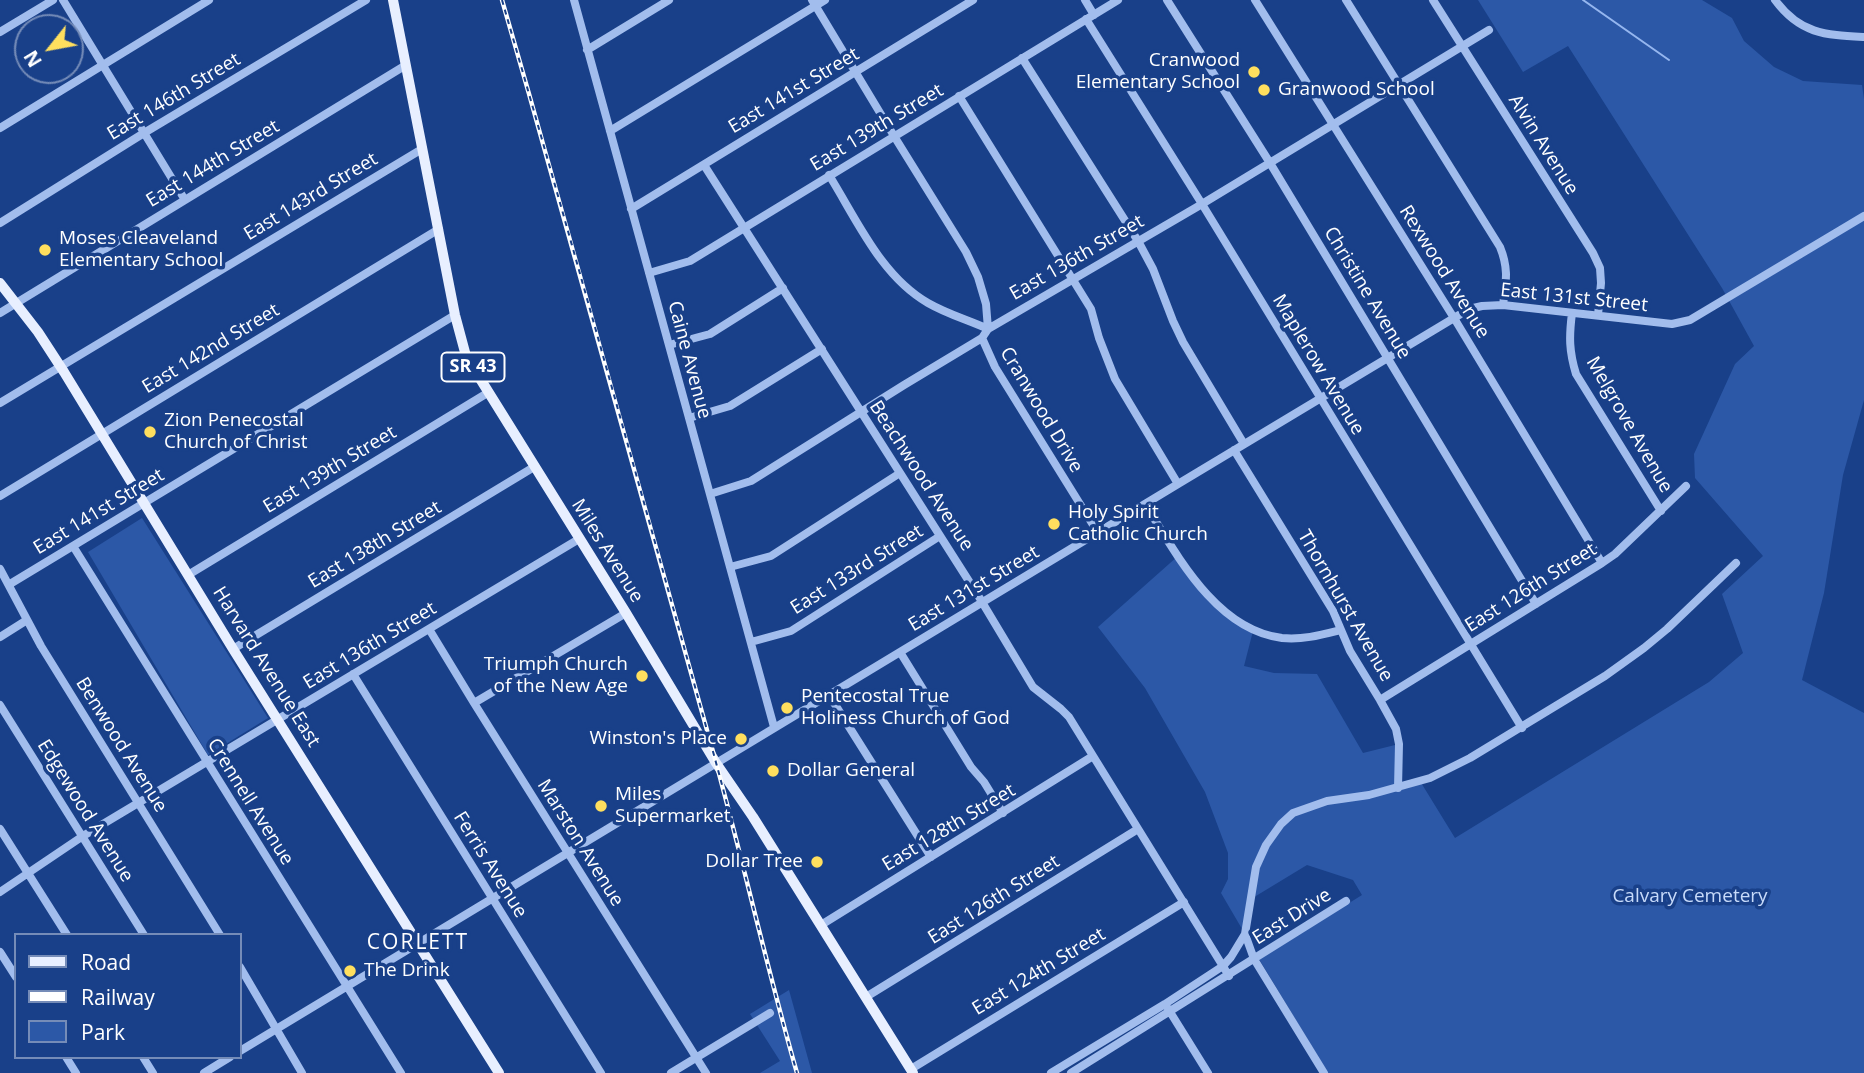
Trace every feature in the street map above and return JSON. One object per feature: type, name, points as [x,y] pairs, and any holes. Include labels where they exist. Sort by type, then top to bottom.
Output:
[{"type":"main road","name":"Miles Avenue","points":[[393,0],[466,356],[716,764],[753,817],[912,1071]]},
{"type":"main road","name":"Harvard Avenue East","points":[[0,283],[60,366],[233,649],[499,1073]]},
{"type":"street","points":[[0,32],[52,0]]},
{"type":"street","points":[[63,0],[185,200]]},
{"type":"street","points":[[0,128],[209,0]]},
{"type":"street","name":"East 146th Street","points":[[0,223],[366,0]]},
{"type":"street","name":"Caine Avenue","points":[[574,0],[774,727]]},
{"type":"street","points":[[587,50],[669,0]]},
{"type":"street","points":[[610,131],[814,3],[825,0]]},
{"type":"street","name":"East 141st Street","points":[[631,209],[973,0]]},
{"type":"street","name":"Maplerow Avenue","points":[[1085,0],[1090,17],[1202,204],[1522,727]]},
{"type":"street","name":"East 139th Street","points":[[649,273],[690,261],[1118,0]]},
{"type":"street","name":"Christine Avenue","points":[[1167,0],[1270,163],[1536,604]]},
{"type":"street","name":"Rexwood Avenue","points":[[1255,0],[1454,318],[1602,563]]},
{"type":"street","points":[[1346,0],[1500,247],[1508,272],[1503,305]]},
{"type":"street","name":"Alvin Avenue","points":[[1433,0],[1600,268],[1598,315]]},
{"type":"street","points":[[1775,0],[1788,15],[1814,31],[1835,36],[1864,37]]},
{"type":"street","name":"Cranwood Drive","points":[[814,3],[966,252],[978,277],[986,304],[988,329]]},
{"type":"street","name":"East 136th Street","points":[[710,494],[751,481],[982,338],[988,329],[1202,204],[1489,30]]},
{"type":"street","points":[[1023,58],[1138,241],[1153,269],[1172,321],[1244,444]]},
{"type":"street","name":"East 144th Street","points":[[0,313],[406,65]]},
{"type":"street","points":[[959,96],[1091,309],[1115,379],[1178,484]]},
{"type":"street","name":"East 143rd Street","points":[[0,403],[422,149]]},
{"type":"street","name":"Beachwood Avenue","points":[[704,165],[901,473],[1033,687],[1069,717],[1229,976]]},
{"type":"street","points":[[829,175],[884,264],[905,286],[948,314],[988,329]]},
{"type":"street","name":"East 131st Street","points":[[242,1050],[1469,309],[1503,305],[1672,324],[1690,320],[1864,216]]},
{"type":"street","name":"East 142nd Street","points":[[0,496],[439,229]]},
{"type":"street","points":[[669,345],[710,334],[783,288]]},
{"type":"street","name":"Melgrove Avenue","points":[[1572,313],[1569,339],[1576,374],[1661,511]]},
{"type":"street","name":"East 141st Street","points":[[10,584],[456,314]]},
{"type":"street","name":"Cranwood Drive","points":[[982,338],[1002,378],[1098,533]]},
{"type":"street","points":[[689,418],[730,406],[822,349]]},
{"type":"street","name":"East 139th Street","points":[[188,575],[489,392]]},
{"type":"street","name":"Thornhurst Avenue","points":[[1234,450],[1334,611],[1350,651],[1396,729],[1399,744],[1398,788]]},
{"type":"street","name":"East 138th Street","points":[[233,649],[534,467]]},
{"type":"street","points":[[730,567],[771,556],[901,473]]},
{"type":"street","name":"East 126th Street","points":[[1380,700],[1615,554],[1686,486]]},
{"type":"street","points":[[1145,504],[1187,571],[1215,601],[1253,631],[1282,638],[1308,638],[1341,630]]},
{"type":"street","name":"East 133rd Street","points":[[751,642],[791,631],[940,536]]},
{"type":"street","name":"East 136th Street","points":[[0,892],[83,836],[579,539]]},
{"type":"street","name":"Crennell Avenue","points":[[73,546],[401,1073]]},
{"type":"street","points":[[1071,1073],[1082,1070],[1168,1008],[1231,957],[1245,934],[1256,867],[1266,845],[1293,813],[1327,801],[1398,788],[1430,778],[1470,758],[1605,677],[1667,629],[1736,563]]},
{"type":"street","name":"Benwood Avenue","points":[[0,569],[41,646],[219,933]]},
{"type":"street","points":[[474,703],[625,613]]},
{"type":"street","points":[[0,637],[27,620]]},
{"type":"street","name":"Marston Avenue","points":[[429,629],[706,1073]]},
{"type":"street","points":[[900,652],[971,767],[984,782],[1003,813]]},
{"type":"street","name":"Ferris Avenue","points":[[353,674],[601,1073]]},
{"type":"street","points":[[829,695],[930,857]]},
{"type":"street","name":"Edgewood Avenue","points":[[0,705],[143,933]]},
{"type":"street","name":"East 128th Street","points":[[821,925],[1093,757]]},
{"type":"street","points":[[0,828],[65,933]]},
{"type":"street","name":"East 126th Street","points":[[866,997],[1138,829]]},
{"type":"street","name":"East Drive","points":[[1168,1008],[1229,976],[1346,901]]},
{"type":"street","name":"East 124th Street","points":[[912,1071],[1184,902]]},
{"type":"street","points":[[1245,934],[1254,959],[1324,1073]]},
{"type":"street","points":[[0,952],[14,974]]},
{"type":"street","points":[[242,970],[302,1073]]},
{"type":"street","points":[[1051,1073],[1168,1008]]},
{"type":"street","points":[[1168,1008],[1208,1073]]},
{"type":"street","points":[[670,1073],[770,1013]]},
{"type":"street","points":[[1075,1058],[1082,1070]]},
{"type":"street","points":[[205,1073],[224,1059]]},
{"type":"green space","name":"Calvary Cemetery","points":[[1478,0],[1702,0],[1732,18],[1744,41],[1774,67],[1803,81],[1862,85],[1864,400],[1843,475],[1824,593],[1802,680],[1864,713],[1864,1073],[1328,1073],[1259,959],[1362,895],[1353,880],[1307,865],[1251,899],[1245,934],[1221,893],[1228,879],[1228,853],[1205,792],[1145,688],[1098,627],[1178,556],[1215,602],[1253,631],[1244,666],[1274,673],[1317,674],[1363,753],[1399,744],[1398,787],[1420,781],[1455,838],[1709,682],[1743,653],[1722,594],[1763,556],[1695,478],[1694,454],[1735,364],[1754,346],[1722,288],[1568,46],[1523,72]]},
{"type":"green space","points":[[142,518],[268,718],[208,755],[88,552]]},
{"type":"green space","points":[[789,990],[812,1073],[760,1073],[780,1061],[750,1014]]},
{"type":"waterway","points":[[1583,0],[1669,60]]},
{"type":"railway","points":[[502,0],[712,748],[797,1073]]},
{"type":"place","name":"Cranwood Elementary School","points":[[1254,72]]},
{"type":"place","name":"Granwood School","points":[[1264,90]]},
{"type":"place","name":"Moses Cleaveland Elementary School","points":[[45,250]]},
{"type":"place","name":"Zion Penecostal Church of Christ","points":[[150,432]]},
{"type":"place","name":"Holy Spirit Catholic Church","points":[[1054,524]]},
{"type":"place","name":"Triumph Church of the New Age","points":[[642,676]]},
{"type":"place","name":"Pentecostal True Holiness Church of God","points":[[787,708]]},
{"type":"place","name":"Winston's Place","points":[[741,739]]},
{"type":"place","name":"Dollar General","points":[[773,771]]},
{"type":"place","name":"Miles Supermarket","points":[[601,806]]},
{"type":"place","name":"Dollar Tree","points":[[817,862]]},
{"type":"place","name":"The Drink","points":[[350,971]]},
{"type":"district","name":"CORLETT","points":[[418,943]]}]
